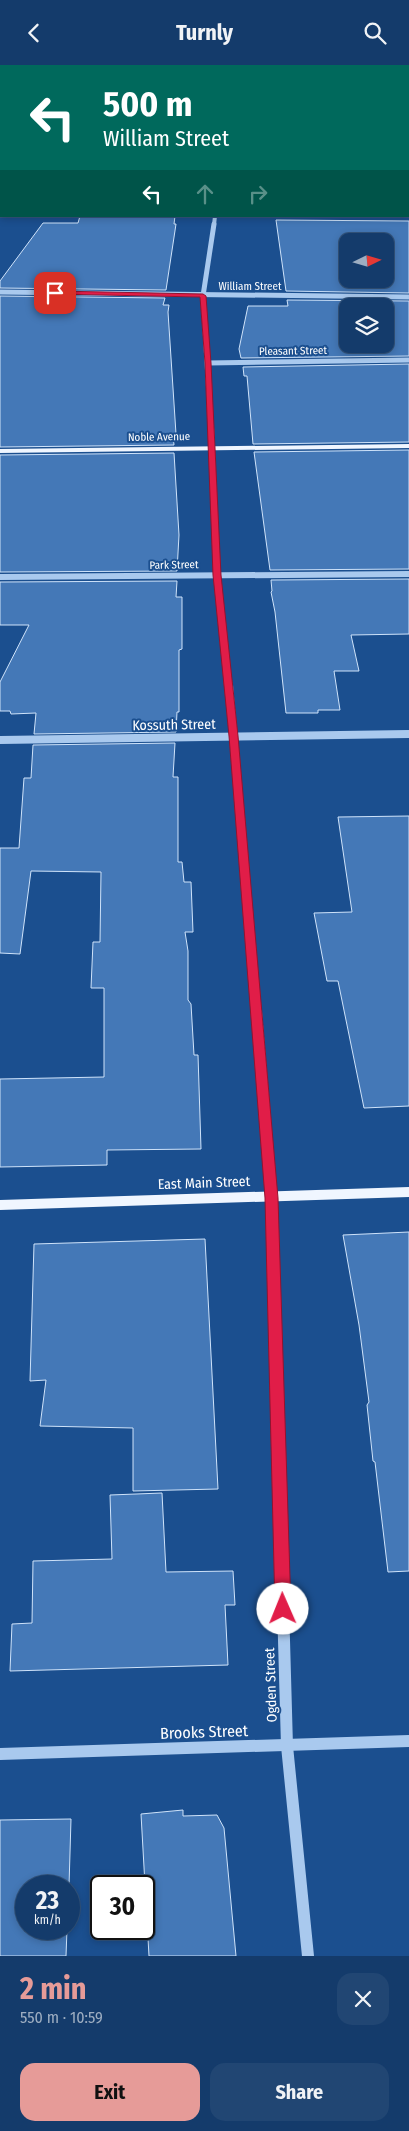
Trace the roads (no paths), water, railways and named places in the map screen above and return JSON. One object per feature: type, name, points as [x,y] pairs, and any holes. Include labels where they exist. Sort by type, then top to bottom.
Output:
[{"type":"main road","name":"Noble Avenue","points":[[0,451],[409,446]]},
{"type":"main road","name":"East Main Street","points":[[0,1205],[409,1193]]},
{"type":"street","name":"Ogden Street","points":[[215,217],[203,296],[208,363],[217,575],[234,736],[272,1198],[287,1746],[308,1956]]},
{"type":"street","name":"William Street","points":[[0,292],[203,296],[409,297]]},
{"type":"street","name":"Pleasant Street","points":[[208,363],[409,360]]},
{"type":"street","name":"Park Street","points":[[0,577],[409,574]]},
{"type":"street","name":"Kossuth Street","points":[[0,740],[409,734]]},
{"type":"street","name":"Brooks Street","points":[[0,1754],[409,1741]]}]
